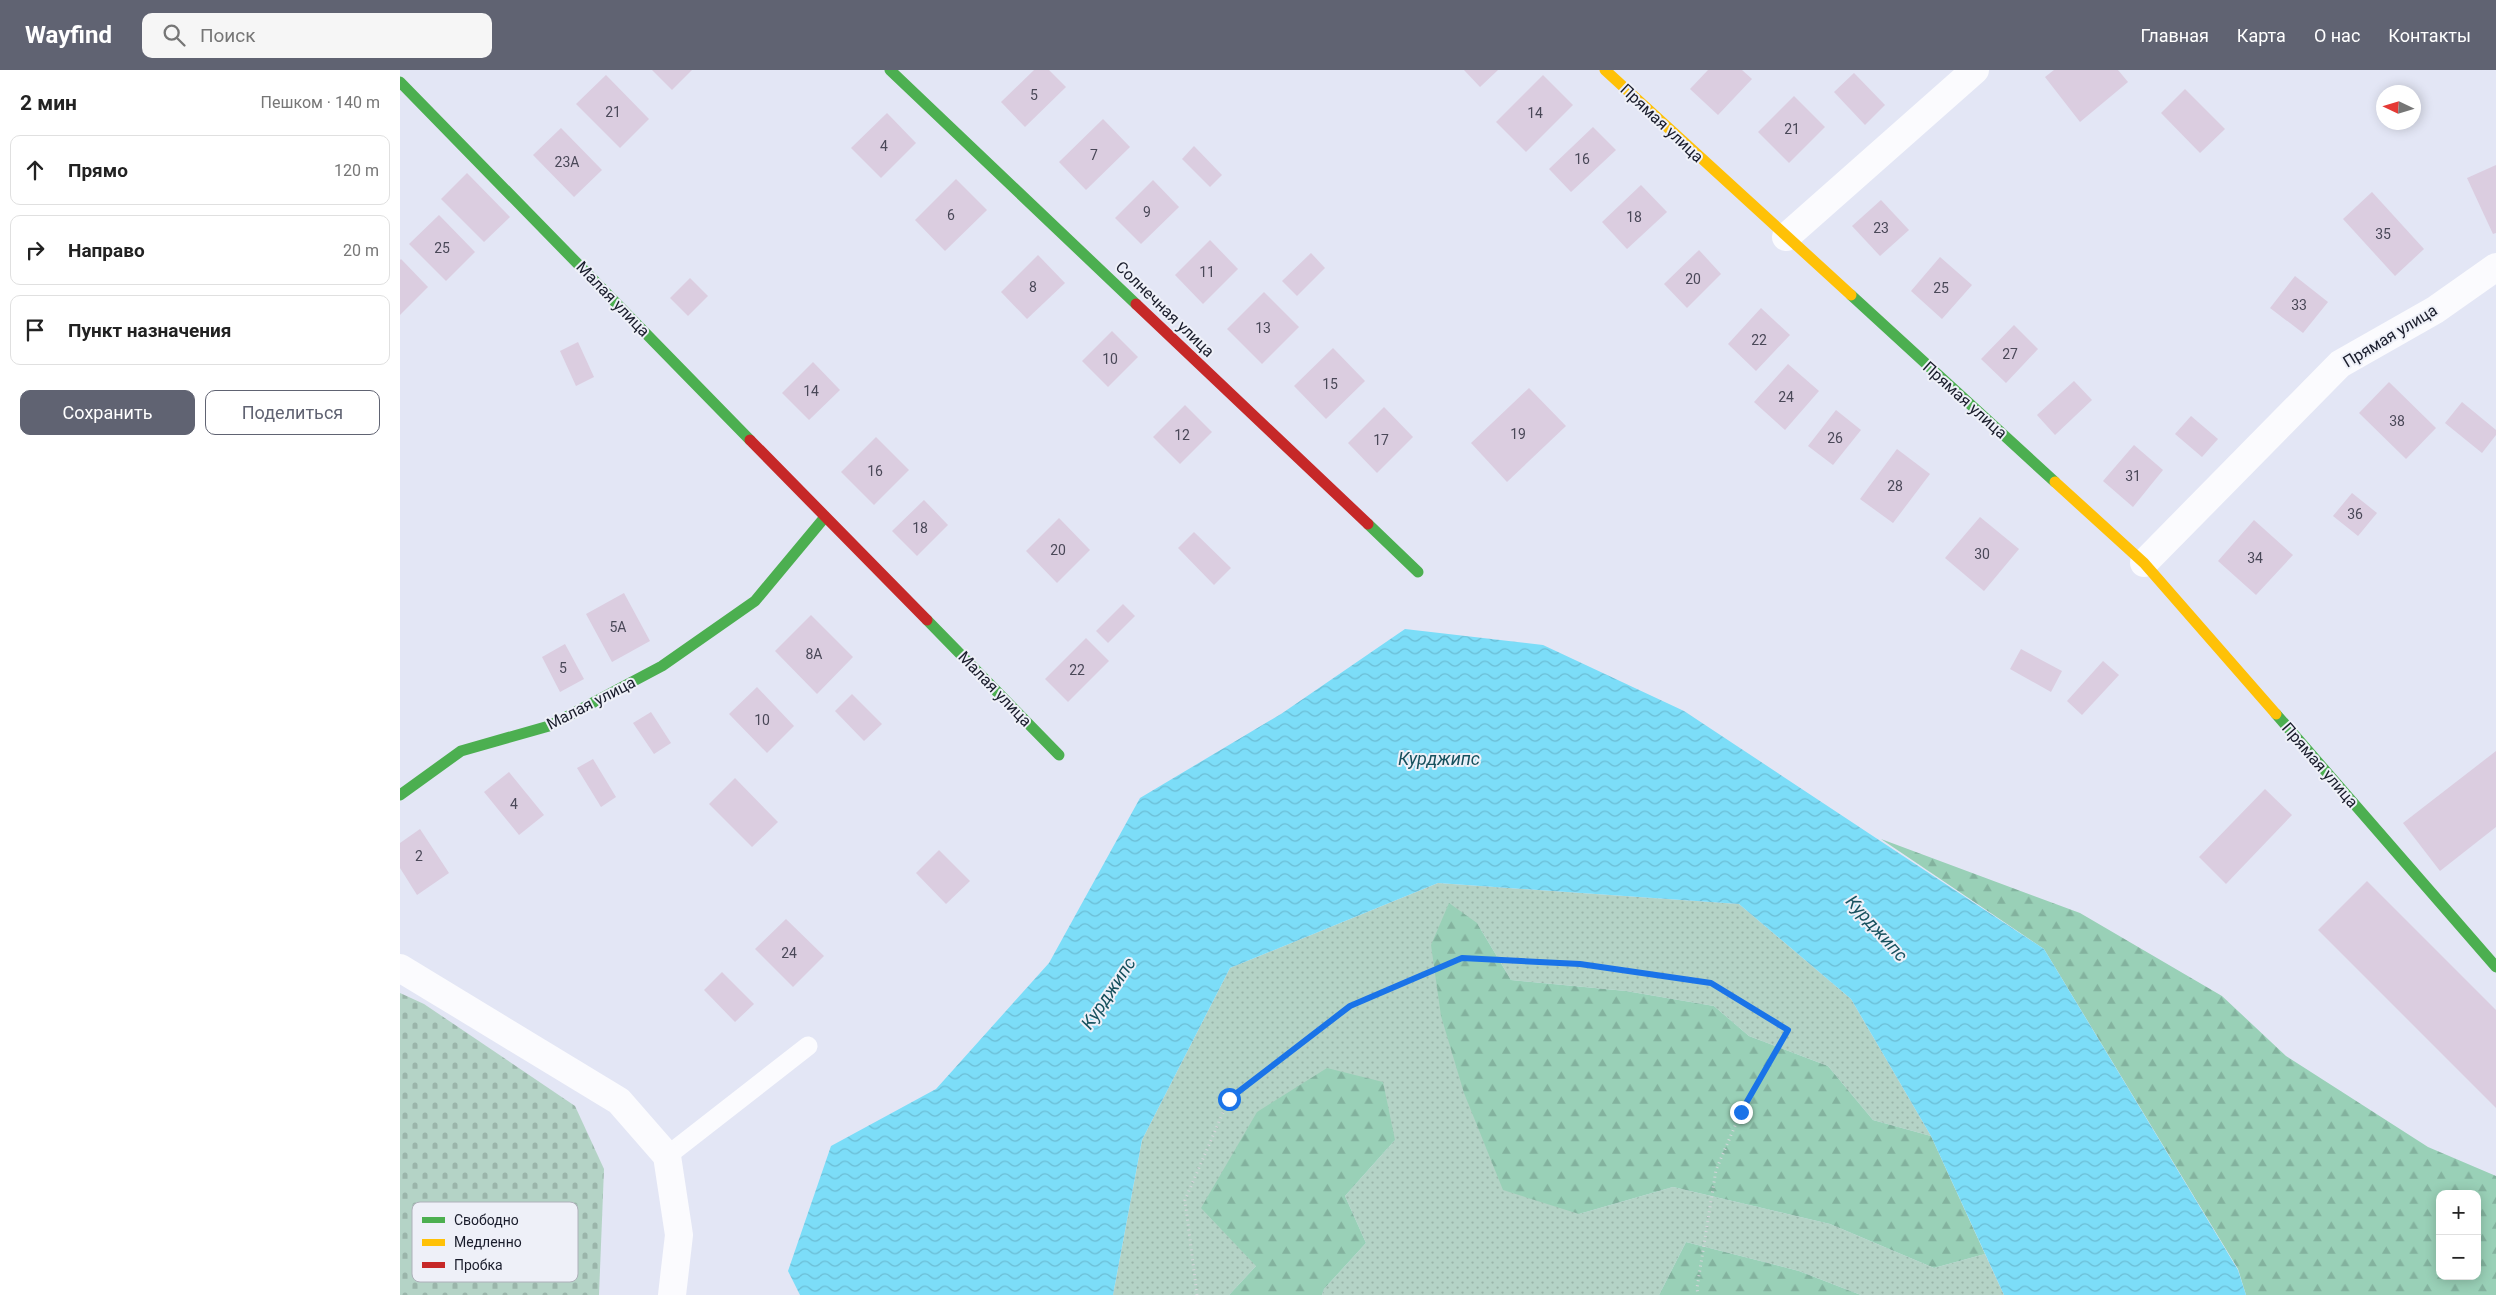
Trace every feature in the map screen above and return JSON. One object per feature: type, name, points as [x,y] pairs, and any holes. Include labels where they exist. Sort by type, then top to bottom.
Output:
[{"type":"street","name":"Солнечная улица","points":[[890,70],[1418,572]]},
{"type":"street","name":"Прямая улица","points":[[1604,70],[2144,563],[2496,968]]},
{"type":"street","points":[[1786,237],[1975,70]]},
{"type":"street","name":"Малая улица","points":[[400,82],[1059,755]]},
{"type":"street","name":"Прямая улица","points":[[2144,563],[2340,364],[2435,310],[2496,267]]},
{"type":"street","name":"Малая улица","points":[[400,794],[461,752],[548,726],[662,666],[755,600],[826,517]]},
{"type":"street","points":[[400,968],[619,1101],[667,1156],[679,1235],[672,1295]]},
{"type":"lane","points":[[667,1156],[808,1046]]},
{"type":"path","points":[[1197,1295],[1185,1200],[1229,1099],[1350,1006],[1462,958],[1580,964],[1711,983],[1788,1030],[1741,1112],[1716,1170],[1697,1288],[1698,1295]]},
{"type":"green space","points":[[1881,839],[2080,913],[2222,996],[2286,1056],[2428,1147],[2496,1176],[2496,1295],[2246,1295],[2238,1269],[2044,949]]},
{"type":"green space","points":[[1438,883],[1739,904],[1851,999],[1931,1136],[1873,1120],[1828,1066],[1749,1036],[1714,1006],[1626,991],[1511,980],[1477,923],[1579,1214],[1673,1187],[1830,1224],[1934,1268],[1985,1254],[2004,1295],[1861,1295],[1799,1271],[1686,1242],[1659,1295],[1322,1295],[1324,1289],[1366,1243],[1345,1196],[1395,1140],[1256,1266],[1229,1295],[1113,1295],[1142,1140],[1230,968]]},
{"type":"green space","points":[[1449,903],[1477,923],[1511,980],[1626,991],[1714,1006],[1749,1036],[1828,1066],[1873,1120],[1931,1136],[1985,1254],[1934,1268],[1830,1224],[1673,1187],[1579,1214],[1503,1190],[1464,1093],[1441,1016],[1431,945]]},
{"type":"green space","points":[[400,993],[424,1004],[575,1106],[604,1169],[599,1295],[400,1295]]},
{"type":"green space","points":[[1327,1068],[1383,1082],[1395,1140],[1345,1196],[1366,1243],[1324,1289],[1322,1295],[1229,1295],[1256,1266],[1201,1208],[1257,1112]]},
{"type":"green space","points":[[1686,1242],[1799,1271],[1861,1295],[1659,1295]]},
{"type":"water","name":"Курджипс","points":[[1405,629],[1543,645],[1684,711],[2044,949],[2238,1270],[2246,1295],[2004,1295],[1931,1136],[1851,999],[1739,904],[1438,883],[1230,968],[1142,1140],[1113,1295],[800,1295],[788,1271],[831,1146],[936,1089],[1049,963],[1140,798],[1281,714]]},
{"type":"building","points":[[652,70],[692,70],[672,90]]},
{"type":"building","points":[[1034,70],[1049,70],[1066,87],[1025,127],[1001,102]]},
{"type":"building","points":[[1464,70],[1498,70],[1480,87]]},
{"type":"building","points":[[1708,70],[1742,70],[1752,79],[1718,115],[1690,89]]},
{"type":"building","points":[[2054,70],[2118,70],[2128,82],[2080,122],[2045,77]]},
{"type":"building","points":[[1854,73],[1885,105],[1865,125],[1834,92]]},
{"type":"building","points":[[606,75],[649,119],[620,148],[576,104]]},
{"type":"building","points":[[1543,75],[1573,105],[1526,152],[1496,122]]},
{"type":"building","points":[[2185,89],[2225,129],[2200,153],[2161,113]]},
{"type":"building","points":[[1794,96],[1825,127],[1789,163],[1758,132]]},
{"type":"building","points":[[887,113],[916,143],[881,178],[851,148]]},
{"type":"building","points":[[1103,119],[1130,147],[1086,190],[1059,162]]},
{"type":"building","points":[[1593,127],[1616,150],[1571,192],[1549,169]]},
{"type":"building","points":[[561,128],[602,170],[574,197],[533,155]]},
{"type":"building","points":[[1194,146],[1222,175],[1210,187],[1182,159]]},
{"type":"building","points":[[2496,165],[2496,233],[2493,234],[2467,178]]},
{"type":"building","points":[[467,173],[510,217],[484,242],[441,199]]},
{"type":"building","points":[[956,179],[987,210],[945,251],[915,220]]},
{"type":"building","points":[[1153,180],[1179,207],[1141,244],[1115,218]]},
{"type":"building","points":[[1641,185],[1667,212],[1627,249],[1602,222]]},
{"type":"building","points":[[2372,192],[2424,249],[2395,276],[2343,219]]},
{"type":"building","points":[[1881,200],[1909,230],[1880,256],[1852,226]]},
{"type":"building","points":[[439,215],[475,252],[446,281],[409,244]]},
{"type":"building","points":[[1210,240],[1238,269],[1203,304],[1175,275]]},
{"type":"building","points":[[1699,250],[1721,274],[1687,308],[1664,284]]},
{"type":"building","points":[[1311,253],[1325,268],[1297,296],[1282,281]]},
{"type":"building","points":[[1038,255],[1065,283],[1027,319],[1001,292]]},
{"type":"building","points":[[1940,257],[1972,285],[1942,319],[1911,291]]},
{"type":"building","points":[[400,260],[428,287],[400,315]]},
{"type":"building","points":[[2295,276],[2328,302],[2303,333],[2270,308]]},
{"type":"building","points":[[690,278],[708,296],[688,316],[670,298]]},
{"type":"building","points":[[1264,292],[1299,327],[1262,364],[1227,329]]},
{"type":"building","points":[[1761,308],[1790,335],[1756,371],[1728,344]]},
{"type":"building","points":[[2014,325],[2038,349],[2006,383],[1981,359]]},
{"type":"building","points":[[1112,331],[1138,357],[1108,387],[1082,361]]},
{"type":"building","points":[[578,342],[594,377],[576,386],[560,351]]},
{"type":"building","points":[[1333,348],[1365,381],[1326,419],[1294,386]]},
{"type":"building","points":[[813,362],[840,390],[809,420],[782,393]]},
{"type":"building","points":[[1788,364],[1819,391],[1785,430],[1754,402]]},
{"type":"building","points":[[2074,381],[2092,400],[2055,435],[2037,415]]},
{"type":"building","points":[[2389,382],[2436,428],[2406,459],[2359,413]]},
{"type":"building","points":[[1529,388],[1566,426],[1507,482],[1471,443]]},
{"type":"building","points":[[2462,402],[2496,430],[2496,435],[2482,453],[2445,423]]},
{"type":"building","points":[[1185,405],[1212,432],[1180,464],[1153,437]]},
{"type":"building","points":[[1384,407],[1413,437],[1377,473],[1348,443]]},
{"type":"building","points":[[1836,410],[1861,430],[1833,465],[1808,446]]},
{"type":"building","points":[[2191,416],[2218,439],[2202,457],[2175,434]]},
{"type":"building","points":[[876,437],[909,470],[874,505],[841,472]]},
{"type":"building","points":[[2134,445],[2163,470],[2133,507],[2103,481]]},
{"type":"building","points":[[1897,449],[1930,474],[1893,523],[1860,499]]},
{"type":"building","points":[[2352,493],[2377,513],[2358,536],[2333,516]]},
{"type":"building","points":[[924,500],[948,525],[917,556],[892,531]]},
{"type":"building","points":[[1980,517],[2019,549],[1984,591],[1945,558]]},
{"type":"building","points":[[1059,518],[1090,550],[1057,583],[1026,551]]},
{"type":"building","points":[[2254,520],[2293,555],[2256,595],[2218,561]]},
{"type":"building","points":[[1194,532],[1231,568],[1214,585],[1178,548]]},
{"type":"building","points":[[624,593],[650,641],[612,662],[586,614]]},
{"type":"building","points":[[1123,604],[1135,616],[1108,643],[1096,631]]},
{"type":"building","points":[[811,615],[853,657],[817,694],[775,651]]},
{"type":"building","points":[[1086,638],[1109,661],[1068,702],[1045,679]]},
{"type":"building","points":[[565,644],[584,679],[560,692],[542,657]]},
{"type":"building","points":[[2021,649],[2062,671],[2051,692],[2010,669]]},
{"type":"building","points":[[2103,661],[2119,675],[2082,715],[2067,701]]},
{"type":"building","points":[[757,687],[794,726],[767,753],[729,714]]},
{"type":"building","points":[[852,694],[882,724],[864,741],[835,711]]},
{"type":"building","points":[[651,712],[671,743],[654,754],[633,723]]},
{"type":"building","points":[[2496,751],[2496,827],[2440,871],[2403,823]]},
{"type":"building","points":[[593,759],[616,797],[601,807],[577,768]]},
{"type":"building","points":[[509,772],[544,815],[519,835],[484,792]]},
{"type":"building","points":[[735,778],[778,822],[752,847],[709,804]]},
{"type":"building","points":[[2265,789],[2292,815],[2226,884],[2199,857]]},
{"type":"building","points":[[420,829],[449,873],[417,895],[400,868],[400,843]]},
{"type":"building","points":[[939,850],[970,881],[946,904],[916,873]]},
{"type":"building","points":[[2367,881],[2496,1010],[2496,1108],[2318,930]]},
{"type":"building","points":[[786,919],[824,956],[793,987],[755,949]]},
{"type":"building","points":[[722,972],[754,1004],[735,1022],[704,990]]},
{"type":"traffic: fast","points":[[890,70],[1136,304]]},
{"type":"traffic: fast","points":[[400,82],[750,440]]},
{"type":"traffic: fast","points":[[1851,295],[2055,482]]},
{"type":"traffic: fast","points":[[400,795],[461,751],[549,726],[662,666],[755,601],[825,517]]},
{"type":"traffic: fast","points":[[1368,524],[1418,572]]},
{"type":"traffic: fast","points":[[927,620],[1059,755]]},
{"type":"traffic: fast","points":[[2276,714],[2496,967]]},
{"type":"traffic: slow","points":[[1605,70],[1851,295]]},
{"type":"traffic: slow","points":[[2055,482],[2144,563],[2276,714]]},
{"type":"traffic: jam","points":[[1136,304],[1368,524]]},
{"type":"traffic: jam","points":[[750,440],[927,620]]},
{"type":"route","points":[[1229,1099],[1350,1006],[1462,958],[1580,964],[1711,983],[1788,1030],[1741,1112]]}]
